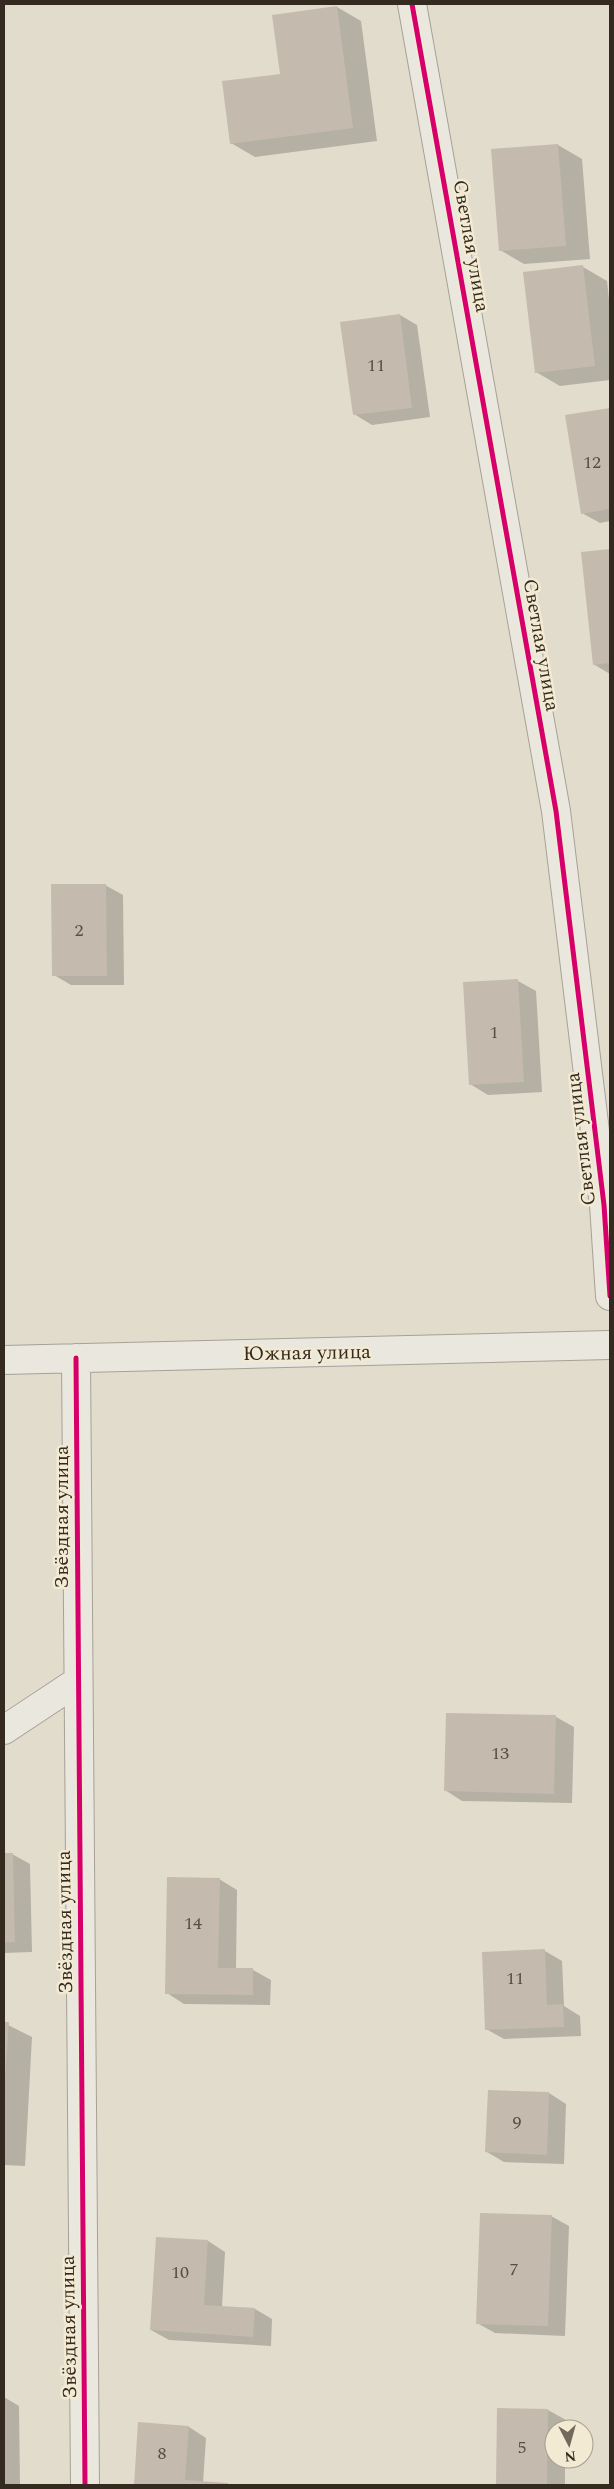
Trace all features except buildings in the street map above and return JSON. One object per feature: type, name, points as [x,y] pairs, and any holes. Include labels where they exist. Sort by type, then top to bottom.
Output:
[{"type":"street","name":"Светлая улица","points":[[412,4],[556,811],[604,1205],[610,1296]]},
{"type":"street","name":"Южная улица","points":[[4,1360],[610,1346]]},
{"type":"street","name":"Звёздная улица","points":[[76,1358],[85,2485]]},
{"type":"street","points":[[4,1730],[78,1681]]},
{"type":"cycle path","points":[[412,4],[556,811],[604,1205],[610,1296]]},
{"type":"cycle path","points":[[76,1358],[85,2485]]}]
